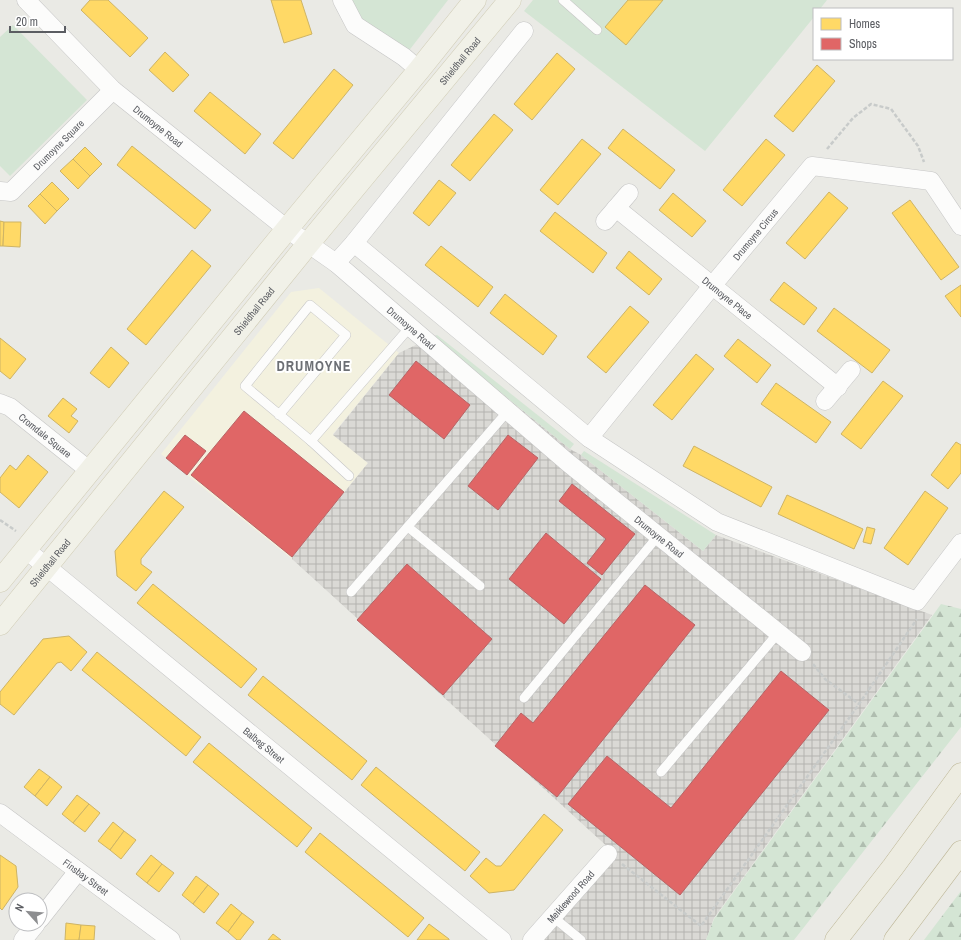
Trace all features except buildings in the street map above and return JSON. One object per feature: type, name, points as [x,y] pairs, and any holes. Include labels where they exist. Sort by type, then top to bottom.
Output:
[{"type":"highway","points":[[836,940],[893,867],[961,774]]},
{"type":"highway","points":[[895,940],[961,852]]},
{"type":"main road","points":[[0,581],[286,229],[419,70],[475,0]]},
{"type":"main road","name":"Shieldhall Road","points":[[0,624],[308,244],[510,0]]},
{"type":"street","name":"Drumoyne Road","points":[[26,0],[113,90],[286,229],[336,263],[566,462],[802,652]]},
{"type":"street","points":[[342,0],[355,25],[404,56],[419,70]]},
{"type":"street","points":[[336,263],[354,243],[524,31]]},
{"type":"street","name":"Drumoyne Square","points":[[0,190],[11,192],[113,90]]},
{"type":"street","points":[[812,166],[931,181],[961,226]]},
{"type":"street","name":"Drumoyne Circus","points":[[588,438],[812,166]]},
{"type":"street","name":"Drumoyne Place","points":[[629,193],[611,215],[712,286],[838,386]]},
{"type":"street","points":[[354,243],[588,438],[717,522],[916,601],[961,543]]},
{"type":"street","points":[[825,401],[851,370]]},
{"type":"street","name":"Cromdale Square","points":[[0,403],[10,407],[90,471]]},
{"type":"street","name":"Balbeg Street","points":[[25,550],[502,940]]},
{"type":"street","name":"Finsbay Street","points":[[0,814],[171,940]]},
{"type":"street","name":"Meiklewood Road","points":[[532,940],[608,854]]},
{"type":"street","points":[[48,909],[78,871]]},
{"type":"street","points":[[23,940],[30,932]]},
{"type":"lane","points":[[563,0],[597,30]]},
{"type":"lane","points":[[279,416],[346,335],[310,305],[245,386],[279,416],[311,442],[349,476]]},
{"type":"lane","points":[[311,442],[410,327]]},
{"type":"lane","points":[[351,592],[508,411]]},
{"type":"lane","points":[[408,526],[480,586]]},
{"type":"lane","points":[[524,698],[658,536]]},
{"type":"lane","points":[[661,772],[778,633]]},
{"type":"lane","points":[[552,917],[581,940]]},
{"type":"path","points":[[812,166],[853,118],[871,104],[891,109],[918,146],[931,181]]},
{"type":"path","points":[[608,854],[700,926],[859,704],[919,616],[916,601]]},
{"type":"path","points":[[802,652],[826,679],[859,704]]},
{"type":"shaded area","points":[[319,288],[399,353],[333,434],[368,463],[292,556],[292,559],[161,454],[291,292]]},
{"type":"shaded area","points":[[437,335],[434,338],[570,449],[581,455],[703,551],[716,535],[932,615],[714,918],[706,940],[538,940],[611,850],[292,559],[292,557],[368,463],[333,435],[399,353]]},
{"type":"green space","points":[[342,0],[448,0],[404,57],[355,25]]},
{"type":"green space","points":[[533,0],[827,0],[821,8],[813,8],[813,18],[705,151],[524,11]]},
{"type":"green space","points":[[13,25],[87,100],[10,176],[0,166],[0,37]]},
{"type":"green space","points":[[437,335],[574,444],[570,449],[434,338]]},
{"type":"green space","points":[[584,451],[716,535],[703,551],[581,455]]},
{"type":"green space","points":[[941,604],[961,609],[961,727],[794,940],[706,940],[714,919]]},
{"type":"green space","points":[[961,891],[961,940],[924,940]]},
{"type":"district","name":"DRUMOYNE","points":[[314,366]]}]
